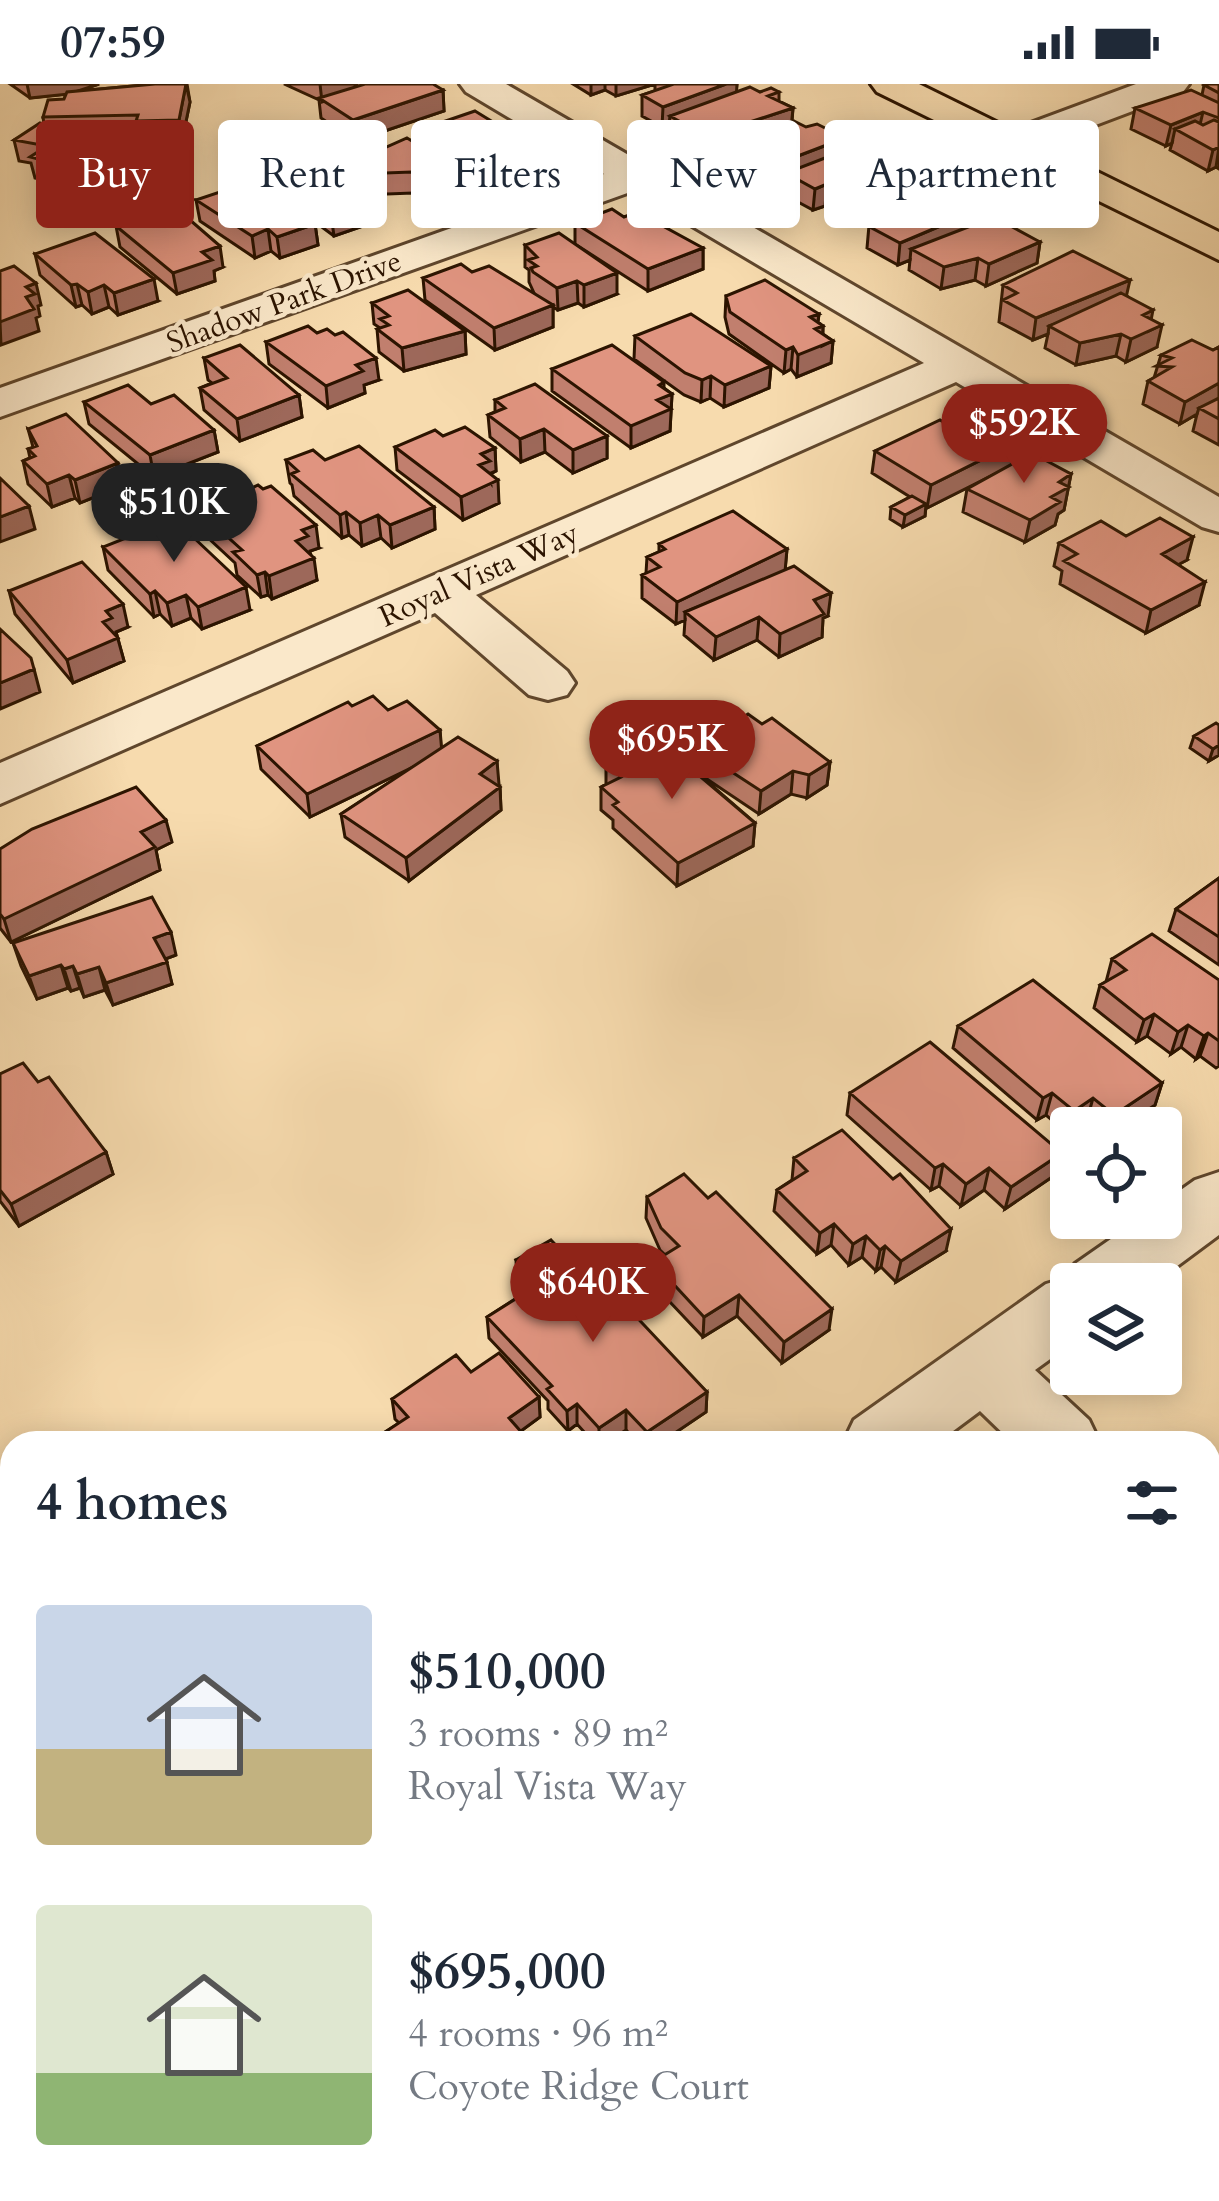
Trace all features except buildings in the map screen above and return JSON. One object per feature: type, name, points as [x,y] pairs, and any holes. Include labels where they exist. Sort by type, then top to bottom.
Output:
[{"type":"main road","points":[[890,84],[963,120]]},
{"type":"main road","points":[[1099,188],[1219,248]]},
{"type":"street","points":[[479,84],[627,171]]},
{"type":"street","points":[[1029,120],[1104,84]]},
{"type":"street","points":[[1049,120],[1170,84]]},
{"type":"street","name":"Shadow Park Drive","points":[[0,403],[627,179]]},
{"type":"street","points":[[725,228],[1219,517]]},
{"type":"street","name":"Royal Vista Way","points":[[0,785],[958,364]]},
{"type":"street","points":[[441,592],[548,683]]},
{"type":"street","points":[[1129,1263],[1219,1199]]},
{"type":"street","points":[[897,1431],[1050,1320]]},
{"type":"street","points":[[984,1368],[1050,1431]]}]
